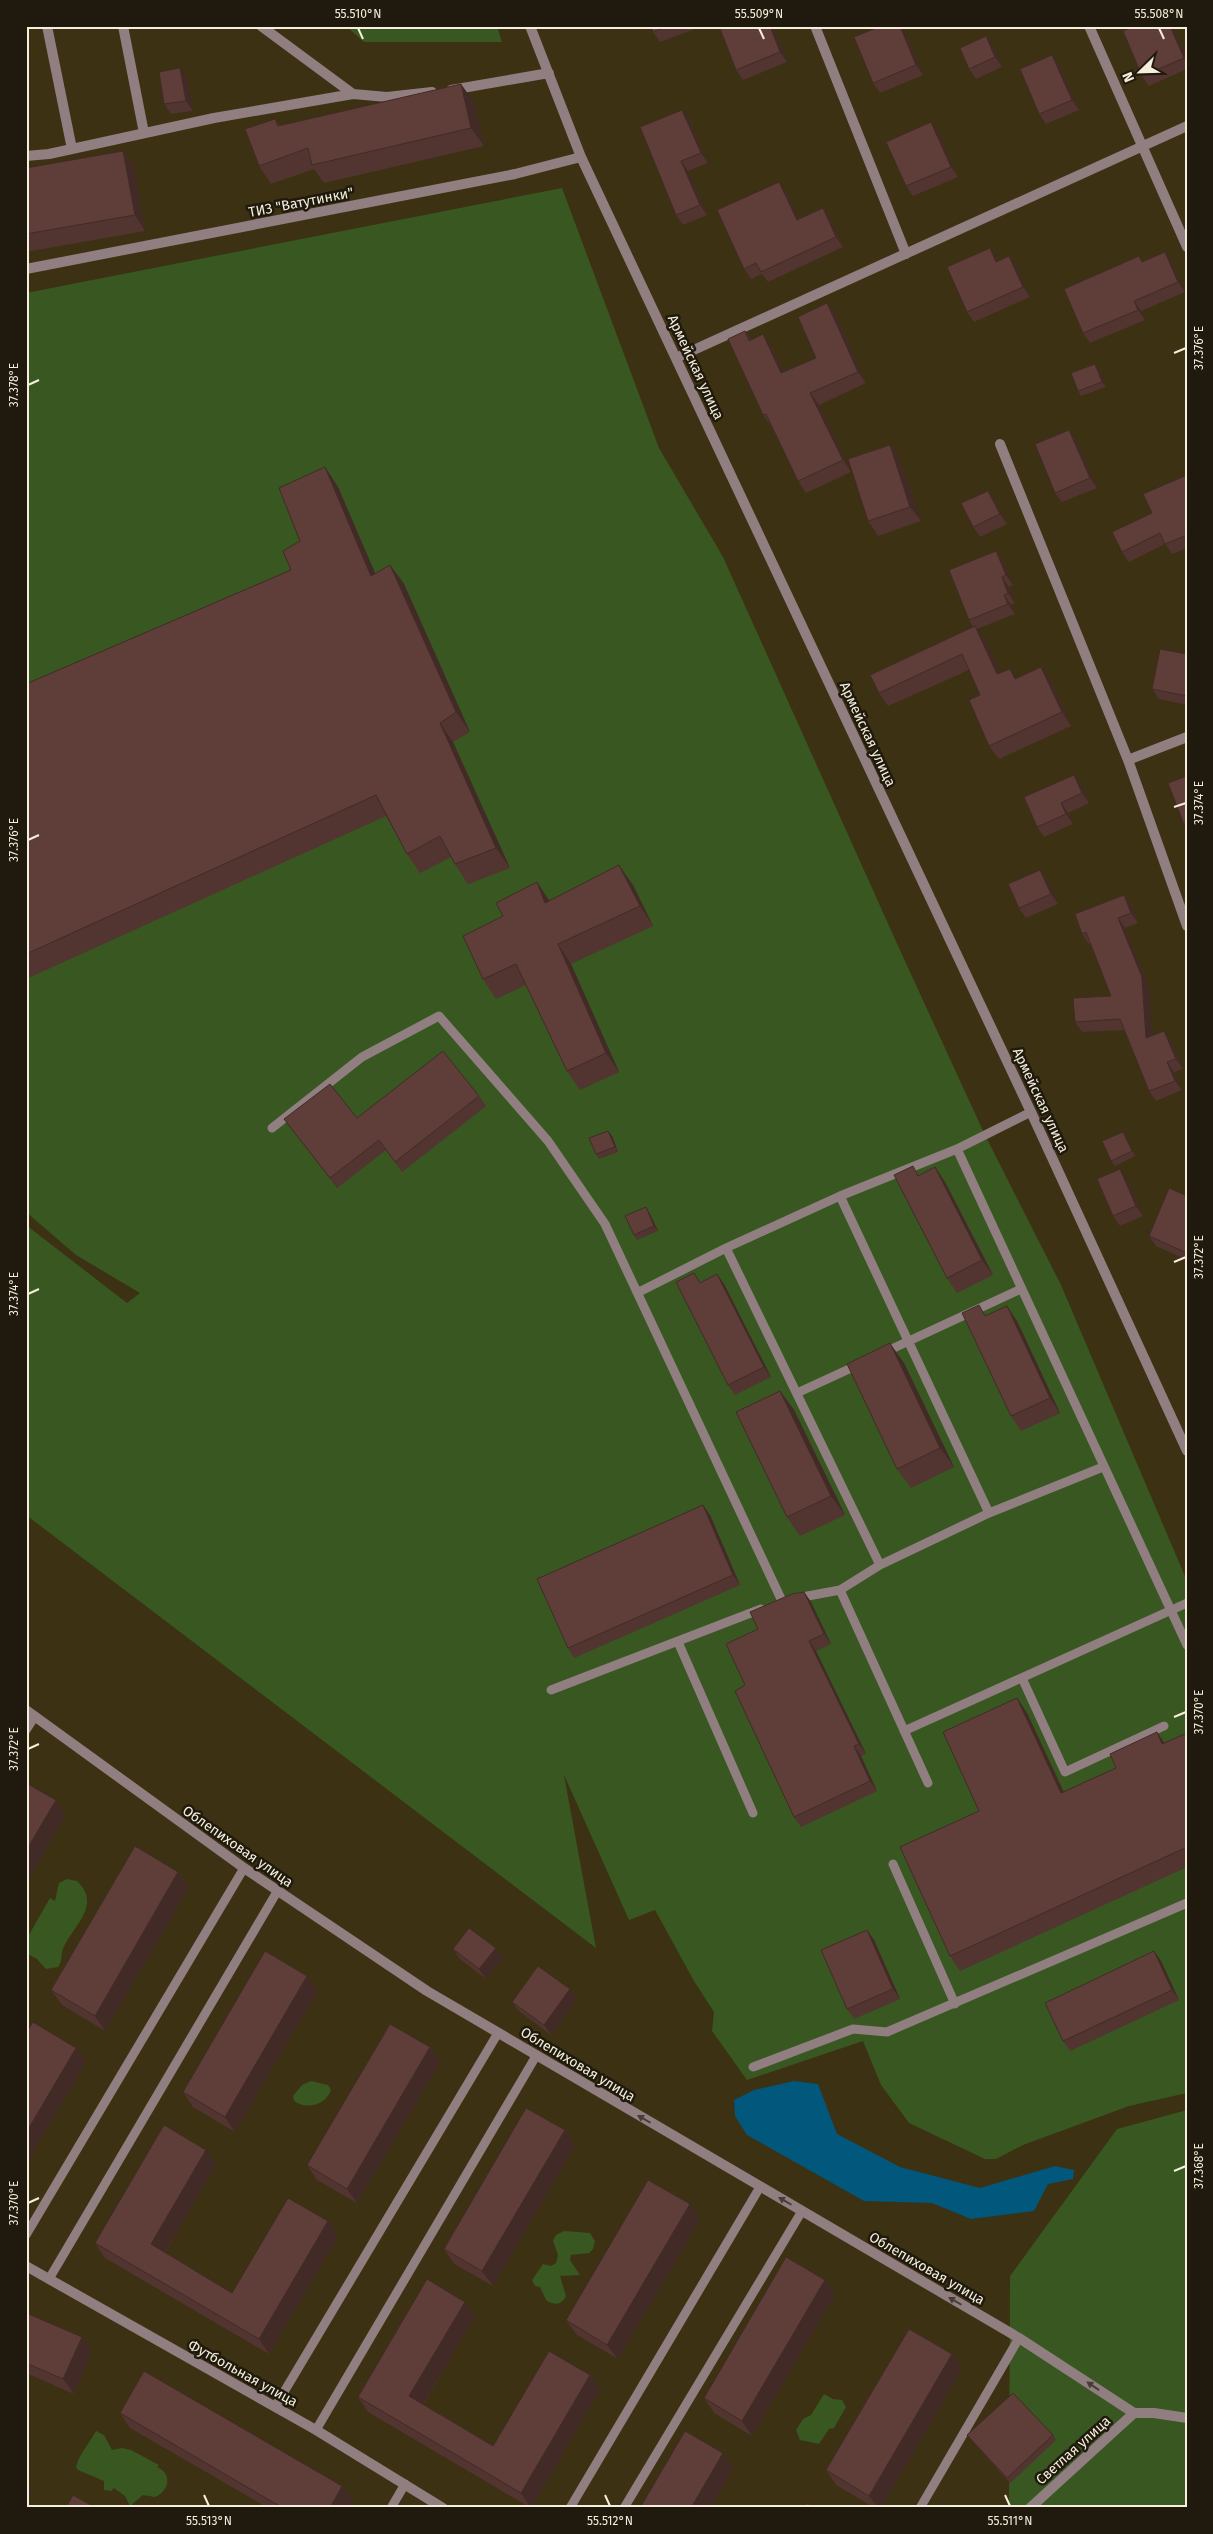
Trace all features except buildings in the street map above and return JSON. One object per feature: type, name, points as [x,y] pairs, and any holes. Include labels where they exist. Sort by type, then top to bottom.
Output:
[{"type":"street","points":[[47,26],[72,149]]},
{"type":"street","points":[[123,26],[144,133]]},
{"type":"street","points":[[261,26],[353,94]]},
{"type":"street","name":"Армейская улица","points":[[530,26],[581,157],[1031,1112],[1187,1451]]},
{"type":"street","points":[[815,26],[906,254]]},
{"type":"street","points":[[1089,26],[1187,247]]},
{"type":"street","points":[[26,156],[72,149],[214,118],[353,94],[387,97],[419,94],[507,82],[549,73]]},
{"type":"street","points":[[676,358],[1187,126]]},
{"type":"street","name":"ТИЗ \"Ватутинки\"","points":[[26,269],[515,174],[581,157]]},
{"type":"street","points":[[1000,444],[1128,760],[1187,926]]},
{"type":"street","points":[[1128,760],[1187,737]]},
{"type":"street","name":"Облепиховая улица","points":[[31,1713],[244,1868],[382,1962],[536,2056],[1019,2338],[1134,2413]]},
{"type":"street","name":"Футбольная улица","points":[[26,2266],[316,2430],[444,2508]]},
{"type":"street","points":[[1134,2413],[1154,2413],[1187,2418]]},
{"type":"street","name":"Светлая улица","points":[[1030,2508],[1134,2413]]},
{"type":"lane","points":[[272,1128],[362,1057],[439,1016],[548,1141],[605,1224],[639,1292],[782,1601]]},
{"type":"lane","points":[[639,1292],[726,1248],[840,1196],[957,1149],[1031,1112]]},
{"type":"lane","points":[[957,1149],[1103,1468],[1187,1645]]},
{"type":"lane","points":[[840,1196],[989,1513]]},
{"type":"lane","points":[[726,1248],[880,1564]]},
{"type":"lane","points":[[797,1393],[1021,1289]]},
{"type":"lane","points":[[551,1690],[782,1601],[840,1590],[880,1564],[989,1513],[1103,1468]]},
{"type":"lane","points":[[840,1590],[928,1783]]},
{"type":"lane","points":[[904,1731],[1187,1603]]},
{"type":"lane","points":[[678,1642],[753,1814]]},
{"type":"lane","points":[[1022,1678],[1065,1772],[1164,1726]]},
{"type":"lane","points":[[26,1730],[31,1713]]},
{"type":"lane","points":[[893,1864],[954,2004]]},
{"type":"lane","points":[[26,2235],[244,1868]]},
{"type":"lane","points":[[49,2280],[278,1890]]},
{"type":"lane","points":[[753,2067],[853,2029],[887,2032],[1187,1903]]},
{"type":"lane","points":[[275,2407],[498,2033]]},
{"type":"lane","points":[[316,2430],[536,2056]]},
{"type":"lane","points":[[570,2508],[760,2187]]},
{"type":"lane","points":[[624,2508],[802,2211]]},
{"type":"lane","points":[[920,2508],[1019,2338]]},
{"type":"lane","points":[[391,2508],[405,2484]]},
{"type":"green space","points":[[346,26],[497,26],[502,42],[364,42]]},
{"type":"green space","points":[[562,188],[659,448],[723,557],[985,1135],[1061,1285],[1187,1581],[1187,2093],[1129,2106],[1023,2145],[996,2159],[985,2159],[909,2123],[881,2085],[863,2041],[747,2080],[712,2031],[714,2012],[694,1981],[655,1910],[629,1920],[564,1775],[596,1948],[26,1515],[26,1225],[127,1303],[140,1293],[76,1255],[26,1212],[26,293]]},
{"type":"green space","points":[[67,1879],[77,1881],[84,1891],[87,1900],[86,1909],[66,1943],[58,1967],[46,1969],[37,1959],[26,1953],[26,1940],[50,1898],[55,1901],[59,1883]]},
{"type":"green space","points":[[311,2081],[328,2085],[331,2090],[329,2095],[316,2104],[305,2105],[294,2101],[293,2096],[302,2085]]},
{"type":"green space","points":[[1187,2110],[1187,2508],[1009,2508],[1010,2276],[1117,2129]]},
{"type":"green space","points":[[564,2231],[590,2233],[595,2241],[593,2249],[589,2253],[571,2255],[570,2260],[580,2275],[560,2276],[566,2296],[560,2303],[555,2304],[546,2300],[540,2287],[535,2286],[532,2280],[543,2264],[551,2266],[556,2263],[558,2255],[553,2241],[556,2235]]},
{"type":"green space","points":[[824,2394],[833,2399],[842,2400],[846,2407],[834,2428],[829,2429],[819,2444],[800,2440],[796,2430],[803,2419],[811,2415]]},
{"type":"green space","points":[[96,2431],[104,2435],[112,2450],[122,2448],[131,2450],[159,2465],[157,2467],[162,2470],[167,2478],[166,2487],[163,2491],[155,2497],[143,2495],[130,2506],[125,2496],[114,2488],[111,2491],[104,2490],[104,2481],[78,2470],[76,2467],[79,2458]]},
{"type":"water","points":[[794,2081],[818,2084],[837,2134],[900,2167],[980,2188],[1055,2166],[1074,2170],[1073,2179],[1048,2184],[1034,2211],[971,2219],[932,2203],[864,2201],[747,2135],[735,2116],[734,2100],[754,2090]]}]
